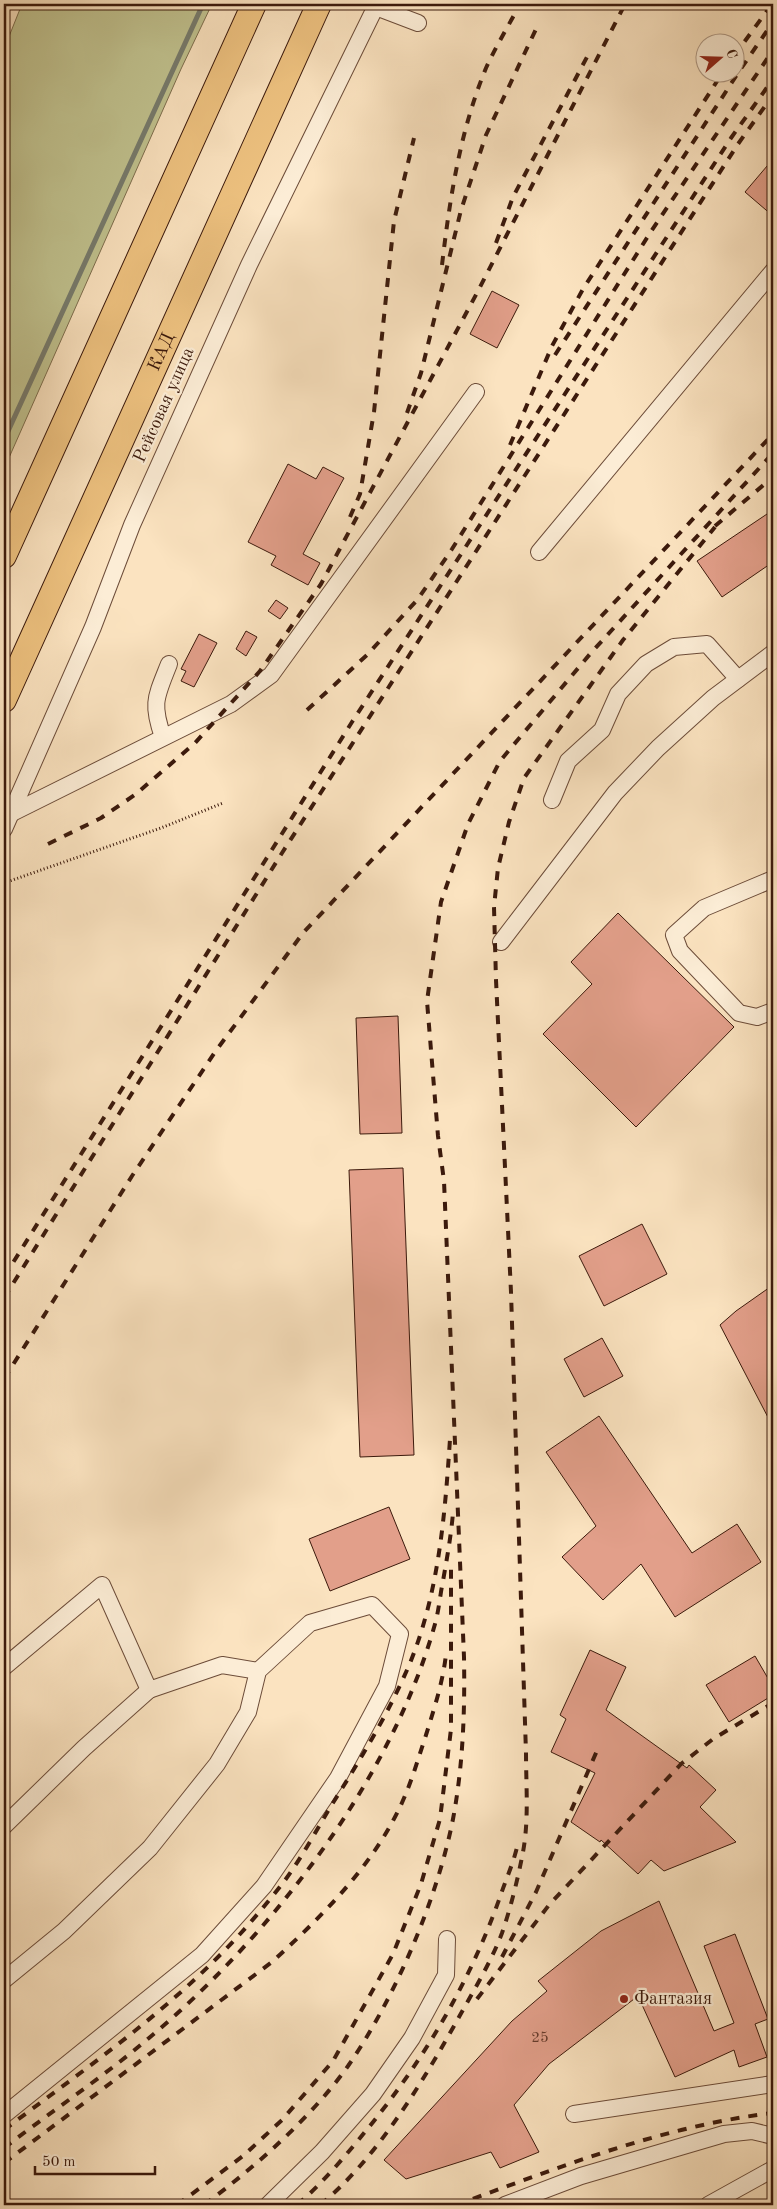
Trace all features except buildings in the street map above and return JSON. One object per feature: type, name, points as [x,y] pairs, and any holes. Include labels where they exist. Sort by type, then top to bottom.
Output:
[{"type":"highway","points":[[4,556],[254,4]]},
{"type":"highway","name":"КАД","points":[[4,700],[319,4]]},
{"type":"street","points":[[376,5],[418,23]]},
{"type":"street","name":"Рейсовая улица","points":[[7,822],[93,627],[132,525],[249,265],[376,5]]},
{"type":"street","points":[[539,552],[773,271]]},
{"type":"street","points":[[7,822],[163,737],[232,704],[271,675],[476,392]]},
{"type":"street","points":[[552,800],[568,761],[602,730],[618,694],[646,664],[674,648],[707,644],[738,679]]},
{"type":"street","points":[[502,942],[616,793],[658,748],[713,698],[773,653]]},
{"type":"street","points":[[163,737],[155,715],[155,697],[169,664]]},
{"type":"street","points":[[773,879],[704,908],[674,935],[680,951],[739,1013],[757,1017],[773,1010]]},
{"type":"street","points":[[4,1667],[102,1584],[150,1690]]},
{"type":"street","points":[[4,1980],[64,1931],[150,1848],[217,1764],[248,1712],[258,1671],[310,1623],[372,1605],[400,1634],[387,1686],[338,1778],[264,1886],[202,1955],[4,2115]]},
{"type":"street","points":[[4,1826],[84,1748],[150,1690],[222,1665],[258,1671]]},
{"type":"street","points":[[268,2205],[322,2152],[373,2094],[412,2038],[446,1975],[447,1939]]},
{"type":"street","points":[[574,2114],[773,2084]]},
{"type":"street","points":[[505,2205],[581,2176],[724,2134],[752,2131],[773,2136]]},
{"type":"street","points":[[708,2205],[773,2169]]},
{"type":"path","points":[[4,18],[9,4]]},
{"type":"path","points":[[4,883],[161,828],[222,803]]},
{"type":"green space","points":[[22,4],[212,4],[181,69],[4,469],[4,49]]},
{"type":"waterway","points":[[4,440],[203,4]]},
{"type":"railway","points":[[442,265],[457,165],[469,116],[486,68],[520,4]]},
{"type":"railway","points":[[48,844],[101,818],[136,794],[195,743],[260,671],[321,584],[478,291],[625,4]]},
{"type":"railway","points":[[744,42],[772,4]]},
{"type":"railway","points":[[555,355],[773,22]]},
{"type":"railway","points":[[407,413],[421,373],[461,210],[486,135],[537,27]]},
{"type":"railway","points":[[307,710],[367,655],[418,599],[452,549],[650,233],[773,50]]},
{"type":"railway","points":[[496,243],[513,197],[587,57]]},
{"type":"railway","points":[[4,1277],[352,722],[731,138],[773,79]]},
{"type":"railway","points":[[510,445],[552,346],[583,289],[717,82]]},
{"type":"railway","points":[[4,1298],[282,853],[738,144],[773,95]]},
{"type":"railway","points":[[350,517],[360,494],[374,412],[394,221],[414,138]]},
{"type":"railway","points":[[4,1379],[132,1176],[215,1052],[303,933],[773,434]]},
{"type":"railway","points":[[204,2205],[243,2175],[300,2123],[348,2066],[382,2010],[412,1947],[436,1882],[453,1819],[463,1738],[464,1657],[444,1181],[438,1136],[427,1001],[441,902],[468,824],[500,761],[590,654],[773,453]]},
{"type":"railway","points":[[715,526],[773,477]]},
{"type":"railway","points":[[320,2205],[341,2187],[360,2166],[397,2118],[430,2067],[488,1965],[498,1944],[508,1913],[517,1882],[525,1840],[527,1815],[526,1753],[511,1292],[496,980],[494,907],[498,868],[509,822],[524,778],[623,640],[715,527]]},
{"type":"railway","points":[[4,2130],[116,2046],[196,1979],[261,1910],[296,1864],[383,1718],[402,1682],[420,1636],[428,1609],[439,1552],[446,1496],[450,1439]]},
{"type":"railway","points":[[4,2148],[132,2052],[195,1997],[239,1952],[282,1903],[322,1851],[358,1796],[389,1740],[415,1682],[436,1619],[453,1513]]},
{"type":"railway","points":[[177,2205],[243,2156],[282,2120],[333,2061],[393,1954],[421,1884],[440,1819],[451,1729],[451,1564]]},
{"type":"railway","points":[[4,2163],[272,1962],[344,1890],[375,1851],[404,1798],[435,1705],[446,1654]]},
{"type":"railway","points":[[477,1999],[549,1905],[681,1764],[713,1739],[773,1703]]},
{"type":"railway","points":[[502,1957],[536,1892],[599,1746]]},
{"type":"railway","points":[[297,2205],[326,2177],[361,2137],[409,2074],[427,2046],[475,1959],[500,1897],[518,1843]]},
{"type":"railway","points":[[456,2205],[573,2163],[652,2138],[732,2119],[773,2113]]},
{"type":"place","name":"Фантазия","points":[[624,1999]]}]
